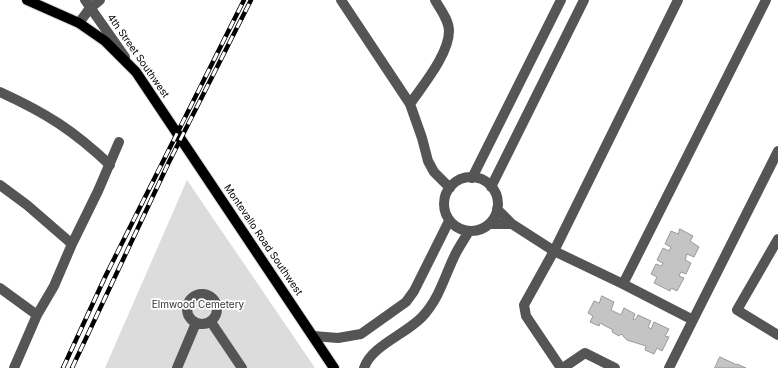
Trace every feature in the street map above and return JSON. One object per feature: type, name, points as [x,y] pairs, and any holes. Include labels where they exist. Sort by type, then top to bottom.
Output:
[{"type":"main road","points":[[27,0],[78,23],[105,41],[136,72]]},
{"type":"main road","name":"4th Street Southwest","points":[[136,72],[172,125]]},
{"type":"main road","name":"Montevallo Road Southwest","points":[[172,125],[334,368]]},
{"type":"street","points":[[78,23],[88,3],[100,0]]},
{"type":"street","points":[[340,0],[410,104],[422,138],[428,161],[434,172],[450,188]]},
{"type":"street","points":[[410,104],[446,47],[449,30],[444,15],[434,0]]},
{"type":"street","points":[[472,178],[561,0]]},
{"type":"street","points":[[491,187],[584,0]]},
{"type":"street","points":[[615,368],[585,352],[562,368],[526,316],[524,305],[554,250],[678,0]]},
{"type":"street","points":[[623,284],[766,0]]},
{"type":"street","name":"4th Street Southwest","points":[[88,3],[136,72]]},
{"type":"street","points":[[0,92],[36,108],[64,126],[110,165]]},
{"type":"street","points":[[14,368],[37,315],[54,286],[120,142]]},
{"type":"street","points":[[669,368],[778,151]]},
{"type":"street","points":[[472,178],[482,180],[491,187],[497,200],[497,209],[489,224],[482,229],[469,231],[456,227],[449,221],[445,213],[445,195],[456,182],[472,178]]},
{"type":"street","points":[[0,185],[27,205],[72,244]]},
{"type":"street","points":[[497,209],[512,224],[554,250],[693,320]]},
{"type":"street","points":[[313,336],[338,338],[361,334],[400,307],[414,291],[449,221]]},
{"type":"street","points":[[489,224],[512,224]]},
{"type":"street","points":[[364,368],[374,352],[406,332],[422,317],[434,302],[453,258],[469,231]]},
{"type":"street","points":[[778,239],[737,310],[778,335]]},
{"type":"street","points":[[0,288],[37,315]]},
{"type":"street","points":[[205,294],[215,300],[218,312],[211,322],[205,324],[196,323],[189,318],[187,306],[193,296],[205,294]]},
{"type":"street","points":[[211,322],[242,368]]},
{"type":"street","points":[[177,368],[196,323]]},
{"type":"green space","name":"Elmwood Cemetery","points":[[187,180],[315,368],[105,368]]},
{"type":"building","points":[[680,229],[693,236],[690,241],[699,247],[694,257],[687,254],[685,260],[691,263],[686,274],[681,272],[679,276],[684,278],[677,291],[671,288],[670,291],[654,283],[657,277],[651,274],[656,264],[661,266],[663,263],[657,260],[663,248],[669,251],[671,247],[665,244],[671,231],[678,234]]},
{"type":"building","points":[[602,296],[614,302],[611,310],[621,315],[624,308],[635,314],[633,319],[635,320],[638,315],[651,321],[648,327],[651,329],[654,322],[669,329],[665,336],[669,337],[662,351],[657,348],[654,354],[645,350],[646,346],[627,340],[621,334],[619,336],[612,332],[613,330],[600,323],[599,326],[590,322],[593,316],[588,313],[594,301],[599,303]]},
{"type":"building","points":[[720,357],[737,365],[746,368],[715,368]]},
{"type":"railway","points":[[63,368],[106,275],[244,0]]},
{"type":"railway","points":[[72,368],[169,162],[251,0]]}]
